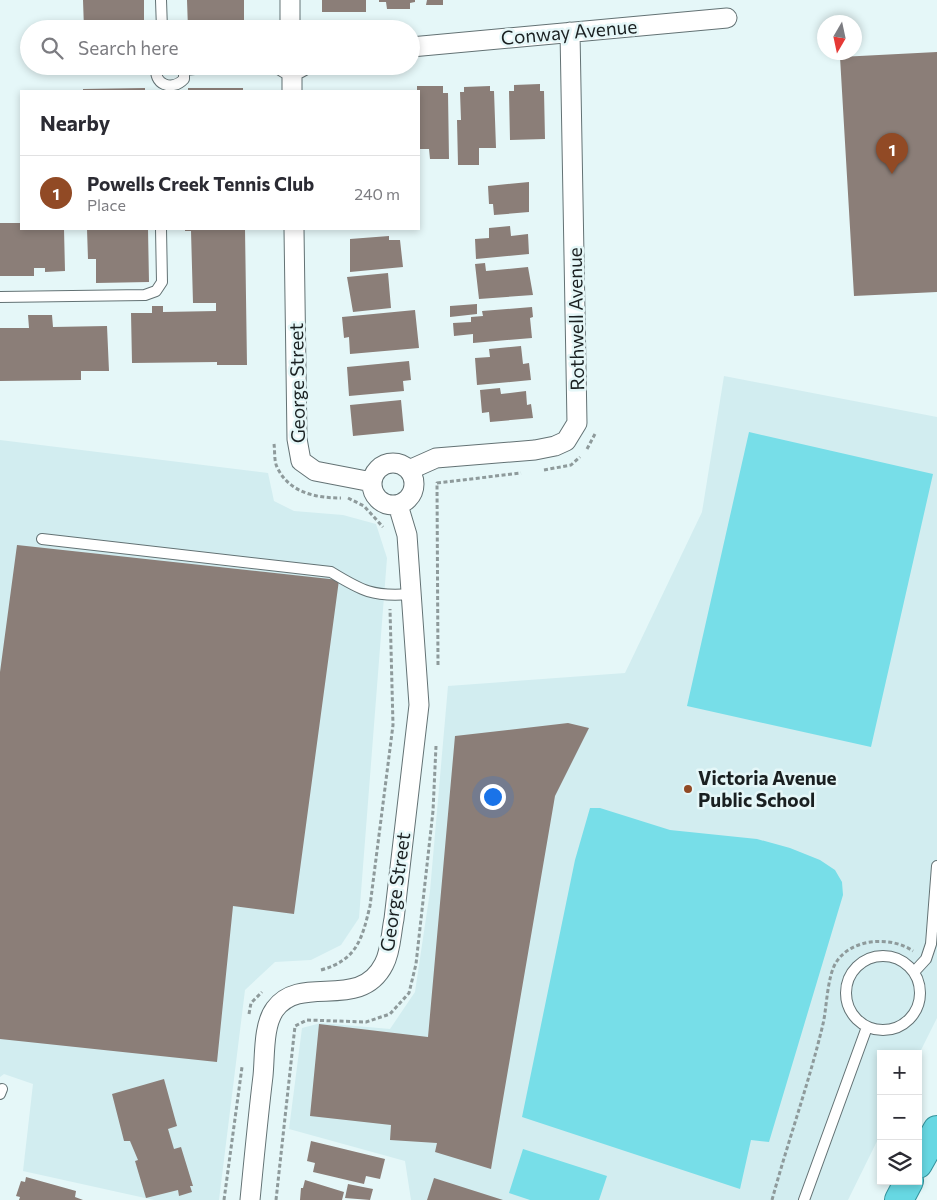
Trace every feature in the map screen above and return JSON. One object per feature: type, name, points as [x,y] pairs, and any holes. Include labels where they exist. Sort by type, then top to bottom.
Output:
[{"type":"highway","points":[[922,1157],[937,1130]]},
{"type":"highway","points":[[899,1200],[907,1185]]},
{"type":"street","points":[[290,0],[290,20]]},
{"type":"street","name":"Conway Avenue","points":[[420,46],[728,18]]},
{"type":"street","name":"Rothwell Avenue","points":[[409,470],[436,458],[535,450],[555,446],[566,440],[577,423],[570,32]]},
{"type":"street","points":[[292,75],[292,90]]},
{"type":"street","name":"George Street","points":[[294,230],[298,450],[301,461],[315,471],[372,482]]},
{"type":"street","points":[[390,464],[404,466],[409,470],[414,484],[413,491],[405,502],[392,506],[379,500],[372,489],[372,482],[378,470],[390,464]]},
{"type":"street","name":"George Street","points":[[250,1200],[267,1038],[274,1010],[282,1001],[292,995],[306,992],[347,991],[358,987],[377,974],[388,954],[394,919],[419,705],[407,535],[398,505]]},
{"type":"lane","points":[[161,0],[162,20]]},
{"type":"lane","points":[[156,75],[165,88],[180,84],[184,75]]},
{"type":"lane","points":[[0,297],[145,295],[156,291],[162,282],[161,230]]},
{"type":"lane","points":[[42,539],[331,572],[364,592],[389,595],[410,594]]},
{"type":"lane","points":[[914,972],[926,959],[931,944],[937,866]]},
{"type":"lane","points":[[879,956],[899,959],[914,972],[921,990],[920,1000],[912,1017],[896,1028],[886,1031],[867,1027],[852,1015],[848,1006],[846,987],[854,970],[861,963],[879,956]]},
{"type":"lane","points":[[804,1200],[867,1027]]},
{"type":"path","points":[[535,471],[571,465],[586,450],[595,435],[598,425]]},
{"type":"path","points":[[274,444],[276,466],[292,487],[318,498],[346,498],[364,506],[383,526],[387,535]]},
{"type":"path","points":[[438,673],[437,483],[526,472]]},
{"type":"path","points":[[320,970],[352,956],[363,935],[370,906],[393,725],[389,595]]},
{"type":"path","points":[[276,1200],[292,1038],[295,1026],[307,1020],[366,1022],[390,1014],[410,993],[416,964],[433,811],[436,742]]},
{"type":"path","points":[[772,1200],[823,1024],[832,974],[837,961],[859,946],[875,941],[906,946],[926,959]]},
{"type":"path","points":[[248,1023],[251,1003],[267,989]]},
{"type":"path","points":[[224,1200],[243,1062]]},
{"type":"shaded area","name":"Victoria Avenue Public School","points":[[724,376],[937,417],[937,1018],[921,1050],[877,1050],[877,1141],[848,1200],[411,1200],[405,1161],[289,1129],[302,1028],[321,1023],[390,1029],[415,992],[430,891],[448,686],[625,673],[702,512]]},
{"type":"shaded area","points":[[749,432],[933,474],[871,747],[687,706]]},
{"type":"shaded area","points":[[0,440],[268,473],[274,501],[294,511],[343,515],[376,524],[387,558],[359,918],[341,945],[311,960],[275,962],[245,990],[219,1200],[154,1200],[23,1171],[33,1084],[4,1074],[0,1077]]},
{"type":"shaded area","points":[[590,808],[600,808],[670,830],[757,839],[790,848],[820,860],[835,870],[842,882],[843,895],[769,1142],[751,1140],[740,1189],[522,1117],[575,860]]},
{"type":"shaded area","points":[[523,1149],[607,1176],[599,1200],[530,1200],[509,1193]]},
{"type":"building","points":[[83,0],[144,0],[144,20],[84,20]]},
{"type":"building","points":[[187,0],[244,0],[244,20],[188,20]]},
{"type":"building","points":[[322,0],[366,0],[366,12],[322,12]]},
{"type":"building","points":[[379,0],[415,0],[415,2],[410,3],[410,9],[387,9],[386,2],[379,2]]},
{"type":"building","points":[[427,0],[443,0],[443,5],[426,5]]},
{"type":"building","points":[[937,52],[937,292],[854,296],[840,60],[862,60],[862,56]]},
{"type":"building","points":[[540,84],[540,91],[544,91],[545,139],[510,140],[509,91],[514,91],[514,85]]},
{"type":"building","points":[[417,86],[443,86],[443,93],[448,93],[449,159],[430,159],[429,149],[420,149],[420,90],[417,90]]},
{"type":"building","points":[[490,86],[490,91],[494,91],[496,148],[479,148],[479,165],[458,165],[457,120],[461,120],[460,92],[464,92],[464,87]]},
{"type":"building","points":[[145,88],[145,90],[83,90]]},
{"type":"building","points":[[188,88],[243,88],[243,90],[188,90]]},
{"type":"building","points":[[529,182],[529,212],[494,215],[493,204],[489,204],[488,186]]},
{"type":"building","points":[[0,223],[20,223],[20,230],[64,230],[65,271],[45,272],[45,268],[34,268],[34,276],[0,276]]},
{"type":"building","points":[[510,226],[511,236],[528,234],[529,254],[476,259],[475,239],[489,238],[489,228]]},
{"type":"building","points":[[87,230],[148,230],[149,282],[96,283],[96,259],[88,259]]},
{"type":"building","points":[[245,230],[247,365],[217,365],[217,362],[132,363],[131,313],[152,313],[152,306],[163,306],[163,312],[216,311],[216,303],[193,303],[191,231],[185,231]]},
{"type":"building","points":[[389,236],[389,240],[400,240],[403,267],[350,272],[350,239]]},
{"type":"building","points":[[485,263],[486,271],[528,267],[533,295],[479,299],[475,264]]},
{"type":"building","points":[[388,273],[391,308],[353,312],[347,277]]},
{"type":"building","points":[[477,304],[477,314],[450,317],[450,306]]},
{"type":"building","points":[[532,307],[533,317],[530,318],[532,338],[473,343],[473,334],[454,336],[453,323],[471,322],[471,317],[483,316],[482,311]]},
{"type":"building","points":[[415,310],[419,348],[350,354],[349,337],[344,338],[342,317]]},
{"type":"building","points":[[28,315],[52,315],[53,327],[107,326],[109,371],[81,371],[81,380],[0,381],[0,328],[29,328]]},
{"type":"building","points":[[521,346],[523,364],[529,363],[531,380],[477,385],[475,358],[490,357],[489,349]]},
{"type":"building","points":[[409,361],[411,380],[403,381],[404,391],[349,396],[347,367]]},
{"type":"building","points":[[500,388],[501,394],[526,391],[527,405],[531,404],[533,418],[490,422],[489,412],[482,413],[480,390]]},
{"type":"building","points":[[401,400],[404,431],[353,436],[350,405]]},
{"type":"building","points":[[17,545],[339,580],[294,914],[233,906],[217,1062],[0,1039],[0,672]]},
{"type":"building","points":[[568,723],[589,728],[555,796],[491,1169],[435,1152],[437,1143],[390,1140],[391,1125],[310,1116],[319,1024],[428,1037],[455,736]]},
{"type":"building","points":[[164,1079],[177,1126],[168,1129],[174,1149],[181,1147],[193,1186],[190,1186],[192,1192],[179,1196],[178,1190],[146,1198],[135,1161],[138,1160],[130,1141],[124,1141],[112,1094]]},
{"type":"building","points":[[311,1141],[385,1159],[380,1179],[366,1176],[364,1184],[313,1172],[315,1163],[307,1161]]},
{"type":"building","points":[[26,1177],[76,1191],[75,1197],[83,1200],[19,1200],[20,1197],[16,1196],[21,1181],[25,1182]]},
{"type":"building","points":[[434,1178],[503,1200],[427,1200]]},
{"type":"building","points":[[305,1180],[344,1192],[342,1200],[300,1200],[301,1188],[303,1188]]},
{"type":"building","points":[[348,1184],[373,1189],[370,1200],[345,1198]]},
{"type":"place","name":"Powells Creek Tennis Club","points":[[892,174]]},
{"type":"place","name":"Victoria Avenue Public School","points":[[688,789]]}]
